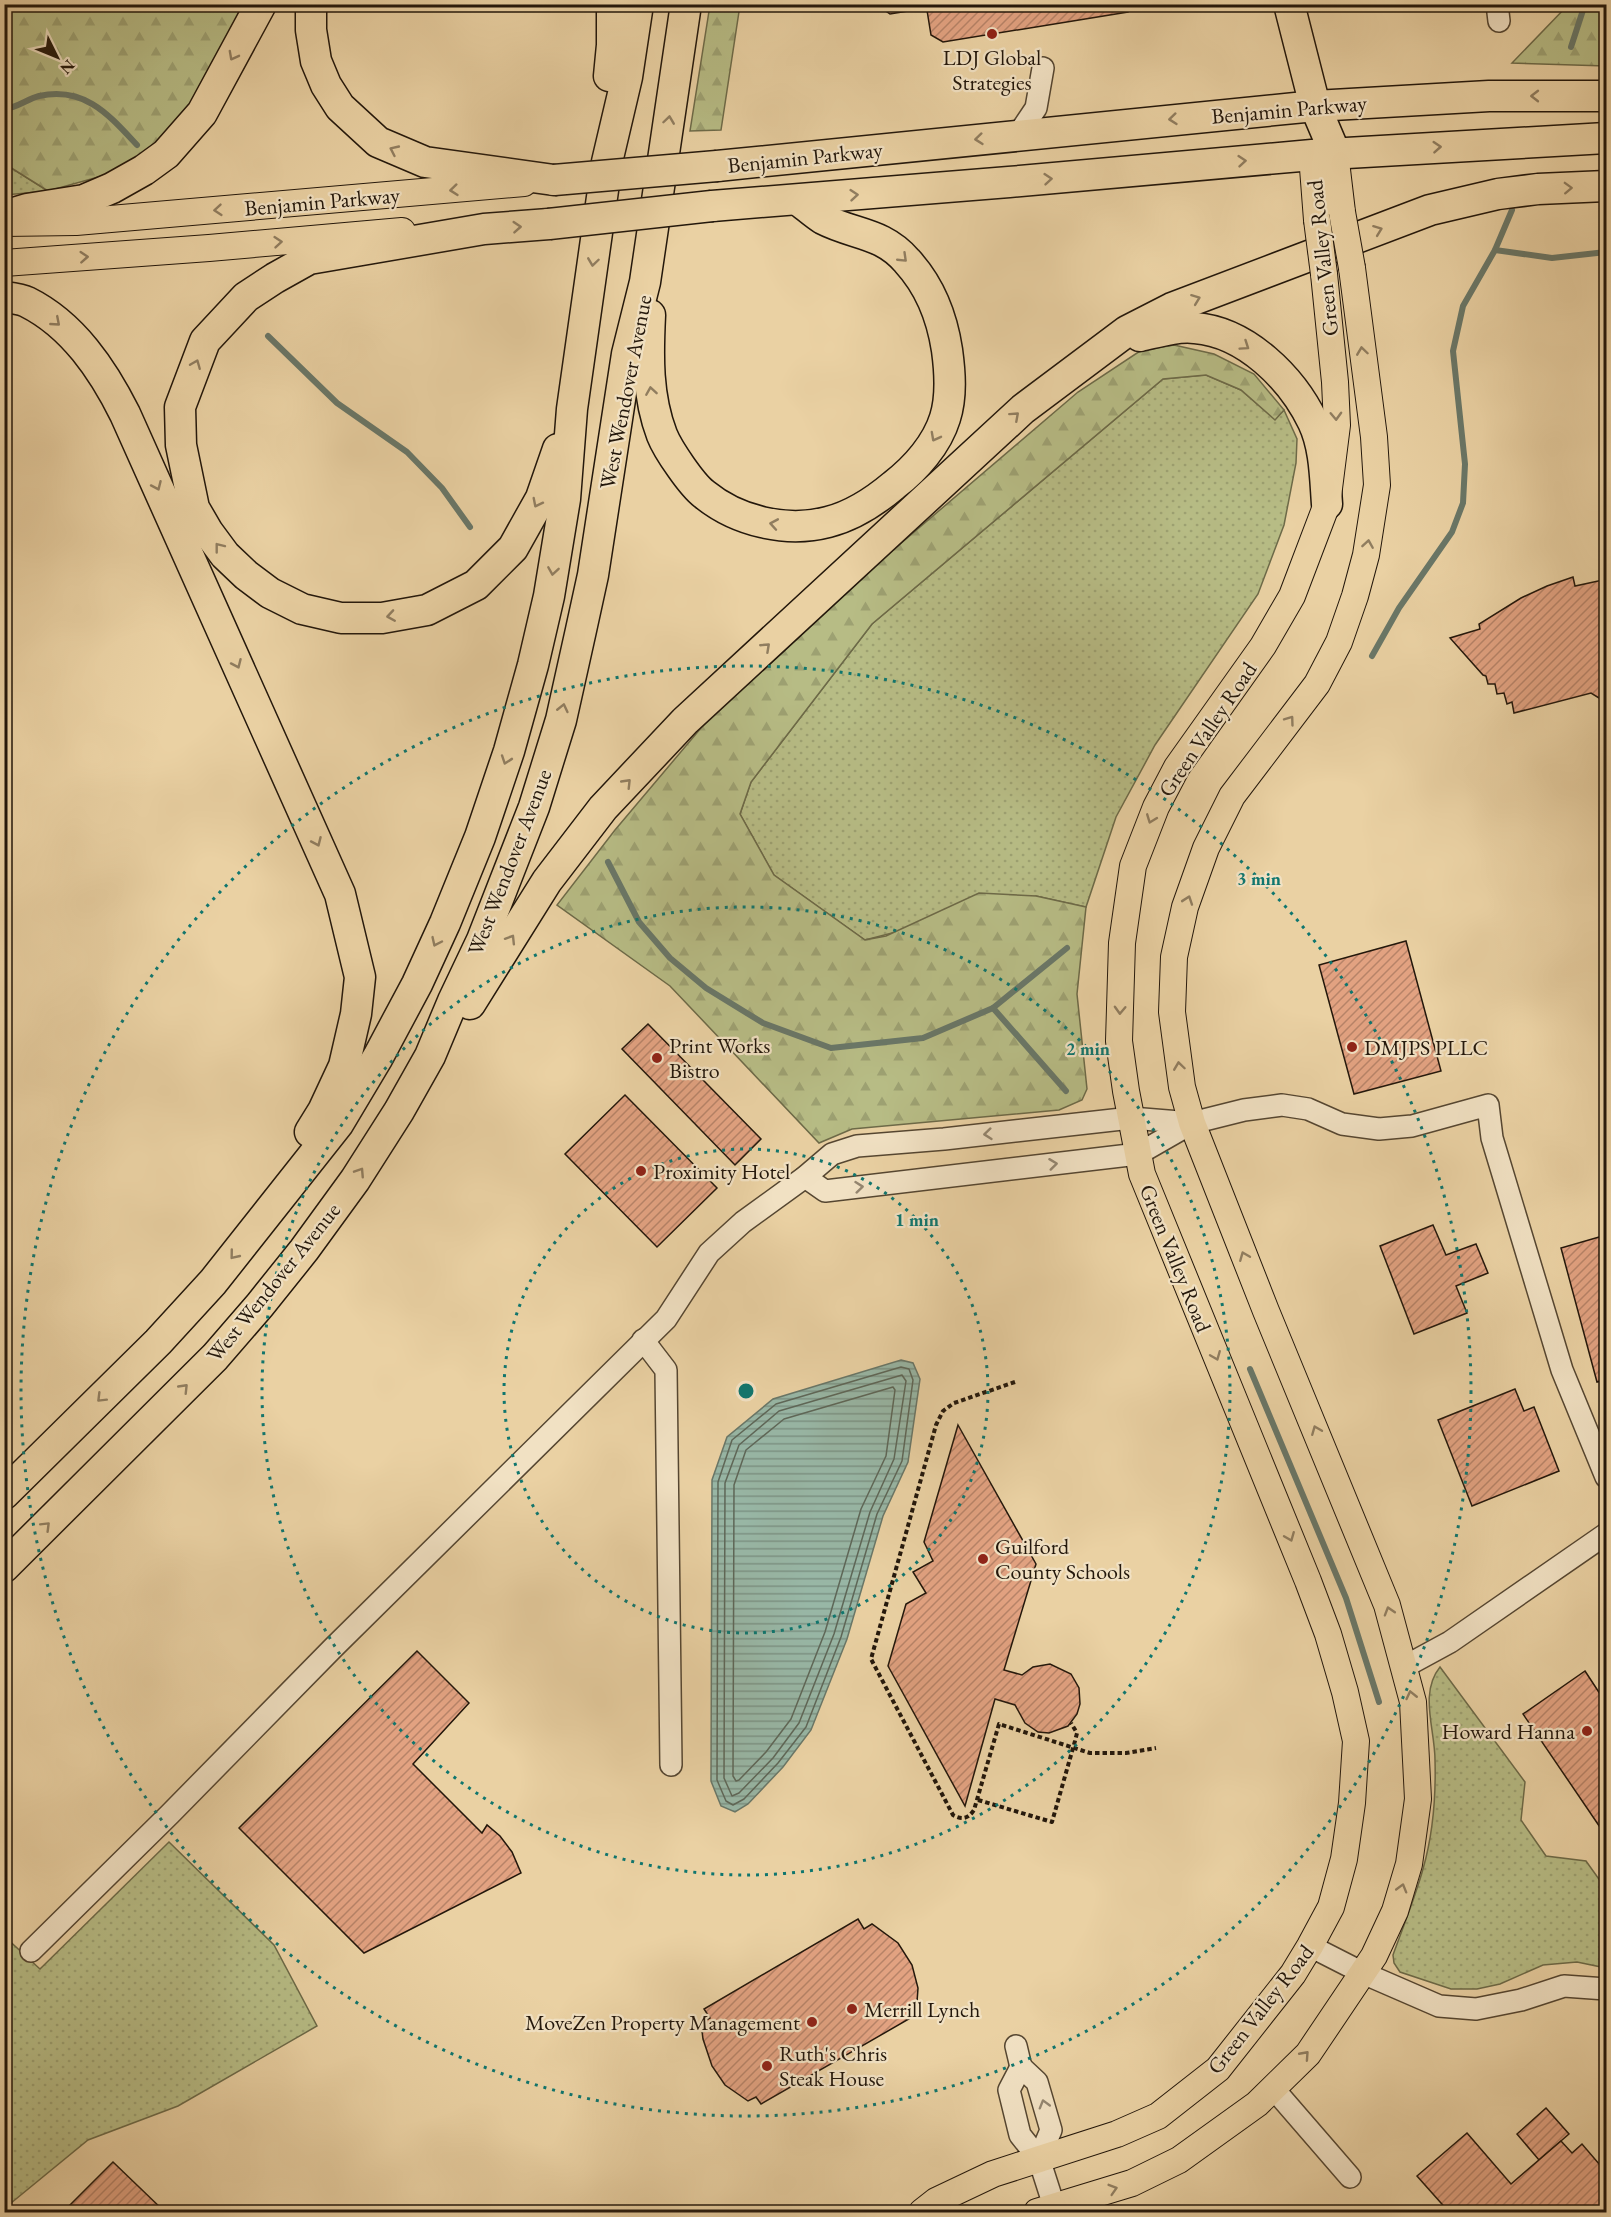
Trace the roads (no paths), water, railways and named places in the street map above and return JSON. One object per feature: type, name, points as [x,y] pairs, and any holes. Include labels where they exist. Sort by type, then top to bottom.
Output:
[{"type":"highway","points":[[4,216],[27,209],[84,200],[112,188],[144,170],[166,154],[202,112],[261,4]]},
{"type":"highway","points":[[311,4],[311,30],[316,61],[326,86],[340,107],[378,142],[425,162],[554,180]]},
{"type":"highway","points":[[607,162],[606,108],[612,45],[612,4]]},
{"type":"highway","name":"West Wendover Avenue","points":[[4,1494],[158,1342],[213,1282],[338,1124],[378,1057],[417,984],[445,923],[480,837],[509,752],[549,596],[565,499],[572,409],[607,162],[627,77],[638,4]]},
{"type":"highway","name":"West Wendover Avenue","points":[[4,1567],[215,1357],[304,1250],[355,1180],[399,1111],[430,1056],[482,940],[534,807],[561,720],[594,574],[627,354],[645,282],[686,4]]},
{"type":"highway","name":"Green Valley Road","points":[[1289,4],[1315,106],[1324,154]]},
{"type":"highway","name":"Benjamin Parkway","points":[[554,180],[717,166],[1315,106],[1489,96],[1606,96]]},
{"type":"highway","name":"Benjamin Parkway","points":[[484,229],[711,206],[1324,154],[1606,138]]},
{"type":"highway","points":[[430,1056],[472,1001],[547,881],[603,808],[685,722],[1023,409],[1074,370],[1127,331],[1172,308],[1430,210],[1498,194],[1538,189],[1606,186]]},
{"type":"highway","points":[[645,282],[650,305],[648,366],[651,395],[663,436],[675,458],[703,494],[741,516],[776,526],[828,522],[854,513],[911,472],[933,443],[946,417],[951,378],[946,342],[936,303],[907,261],[883,240],[824,219],[798,200]]},
{"type":"highway","points":[[484,229],[309,259],[246,297],[205,341],[180,407],[181,445],[194,508],[213,539],[246,575],[270,593],[302,609],[341,618],[382,618],[427,610],[476,585],[513,548],[541,498],[572,409]]},
{"type":"highway","points":[[4,297],[25,301],[54,318],[91,357],[109,383],[125,414],[340,894],[360,977],[356,1014],[344,1066],[323,1111],[300,1146],[271,1210]]},
{"type":"highway","points":[[1074,370],[1134,338],[1169,329],[1194,328],[1217,332],[1235,340],[1278,371],[1292,388],[1314,423],[1323,459],[1327,504]]},
{"type":"main road","name":"Green Valley Road","points":[[1049,2211],[1132,2183],[1179,2160],[1257,2104],[1308,2054],[1374,1956],[1395,1911],[1409,1864],[1418,1799],[1413,1702],[1387,1605],[1266,1311],[1192,1123],[1182,1087],[1172,1012],[1174,957],[1185,907],[1206,848],[1232,796],[1317,684],[1339,642],[1366,555],[1377,485],[1374,437],[1352,268],[1341,212],[1324,154]]},
{"type":"main road","name":"Green Valley Road","points":[[922,2212],[936,2201],[993,2174],[1117,2134],[1158,2116],[1218,2069],[1293,1974],[1310,1946],[1331,1907],[1344,1859],[1352,1803],[1356,1741],[1328,1634],[1142,1174],[1119,1041],[1122,943],[1132,866],[1156,807],[1177,767],[1263,646],[1292,596],[1327,504],[1337,425],[1335,382],[1317,220],[1324,154]]},
{"type":"main road","name":"Benjamin Parkway","points":[[4,223],[88,221],[554,180]]},
{"type":"main road","name":"Benjamin Parkway","points":[[4,263],[443,227],[484,229]]},
{"type":"street","points":[[1018,135],[1036,108],[1043,68]]},
{"type":"street","points":[[805,1178],[825,1191],[1138,1154],[1192,1123],[1244,1110],[1282,1105],[1308,1109],[1342,1124],[1378,1130],[1412,1126],[1488,1105],[1492,1138],[1555,1348],[1606,1477]]},
{"type":"street","points":[[31,1951],[666,1319],[709,1253],[743,1222],[805,1178],[832,1154],[857,1146],[944,1139],[1131,1118],[1192,1123]]},
{"type":"street","points":[[643,1340],[666,1370],[671,1765]]},
{"type":"street","points":[[1404,1667],[1450,1642],[1606,1534]]},
{"type":"street","points":[[1310,1946],[1363,1973],[1438,2006],[1476,2009],[1521,2000],[1564,1986],[1606,1989]]},
{"type":"street","points":[[1016,2046],[1021,2067],[1037,2082],[1051,2130],[1039,2159]]},
{"type":"street","points":[[1021,2067],[1009,2090],[1020,2135],[1039,2159],[1049,2211]]},
{"type":"street","points":[[1273,2088],[1350,2177]]},
{"type":"water","points":[[901,1360],[913,1363],[920,1379],[908,1462],[883,1516],[847,1639],[811,1730],[783,1767],[748,1804],[735,1812],[721,1806],[711,1781],[712,1480],[727,1437],[773,1399]]},
{"type":"waterway","points":[[1571,47],[1585,4]]},
{"type":"waterway","points":[[4,109],[39,96],[70,95],[83,99],[106,114],[137,145]]},
{"type":"waterway","points":[[1372,656],[1399,608],[1452,532],[1463,503],[1465,464],[1453,351],[1463,306],[1495,250],[1512,210]]},
{"type":"waterway","points":[[1495,250],[1552,258],[1606,252]]},
{"type":"waterway","points":[[268,336],[337,403],[407,452],[442,488],[470,527]]},
{"type":"waterway","points":[[608,862],[639,922],[670,958],[706,988],[763,1023],[831,1048],[923,1038],[993,1008],[1067,948]]},
{"type":"waterway","points":[[993,1008],[1066,1091]]},
{"type":"waterway","points":[[1250,1369],[1346,1598],[1379,1702]]},
{"type":"place","name":"LDJ Global Strategies","points":[[992,34]]},
{"type":"place","name":"DMJPS PLLC","points":[[1352,1047]]},
{"type":"place","name":"Print Works Bistro","points":[[657,1058]]},
{"type":"place","name":"Proximity Hotel","points":[[641,1171]]},
{"type":"place","name":"Guilford County Schools","points":[[983,1559]]},
{"type":"place","name":"Howard Hanna","points":[[1587,1731]]},
{"type":"place","name":"Merrill Lynch","points":[[852,2009]]},
{"type":"place","name":"MoveZen Property Management","points":[[812,2022]]},
{"type":"place","name":"Ruth's Chris Steak House","points":[[767,2066]]}]
